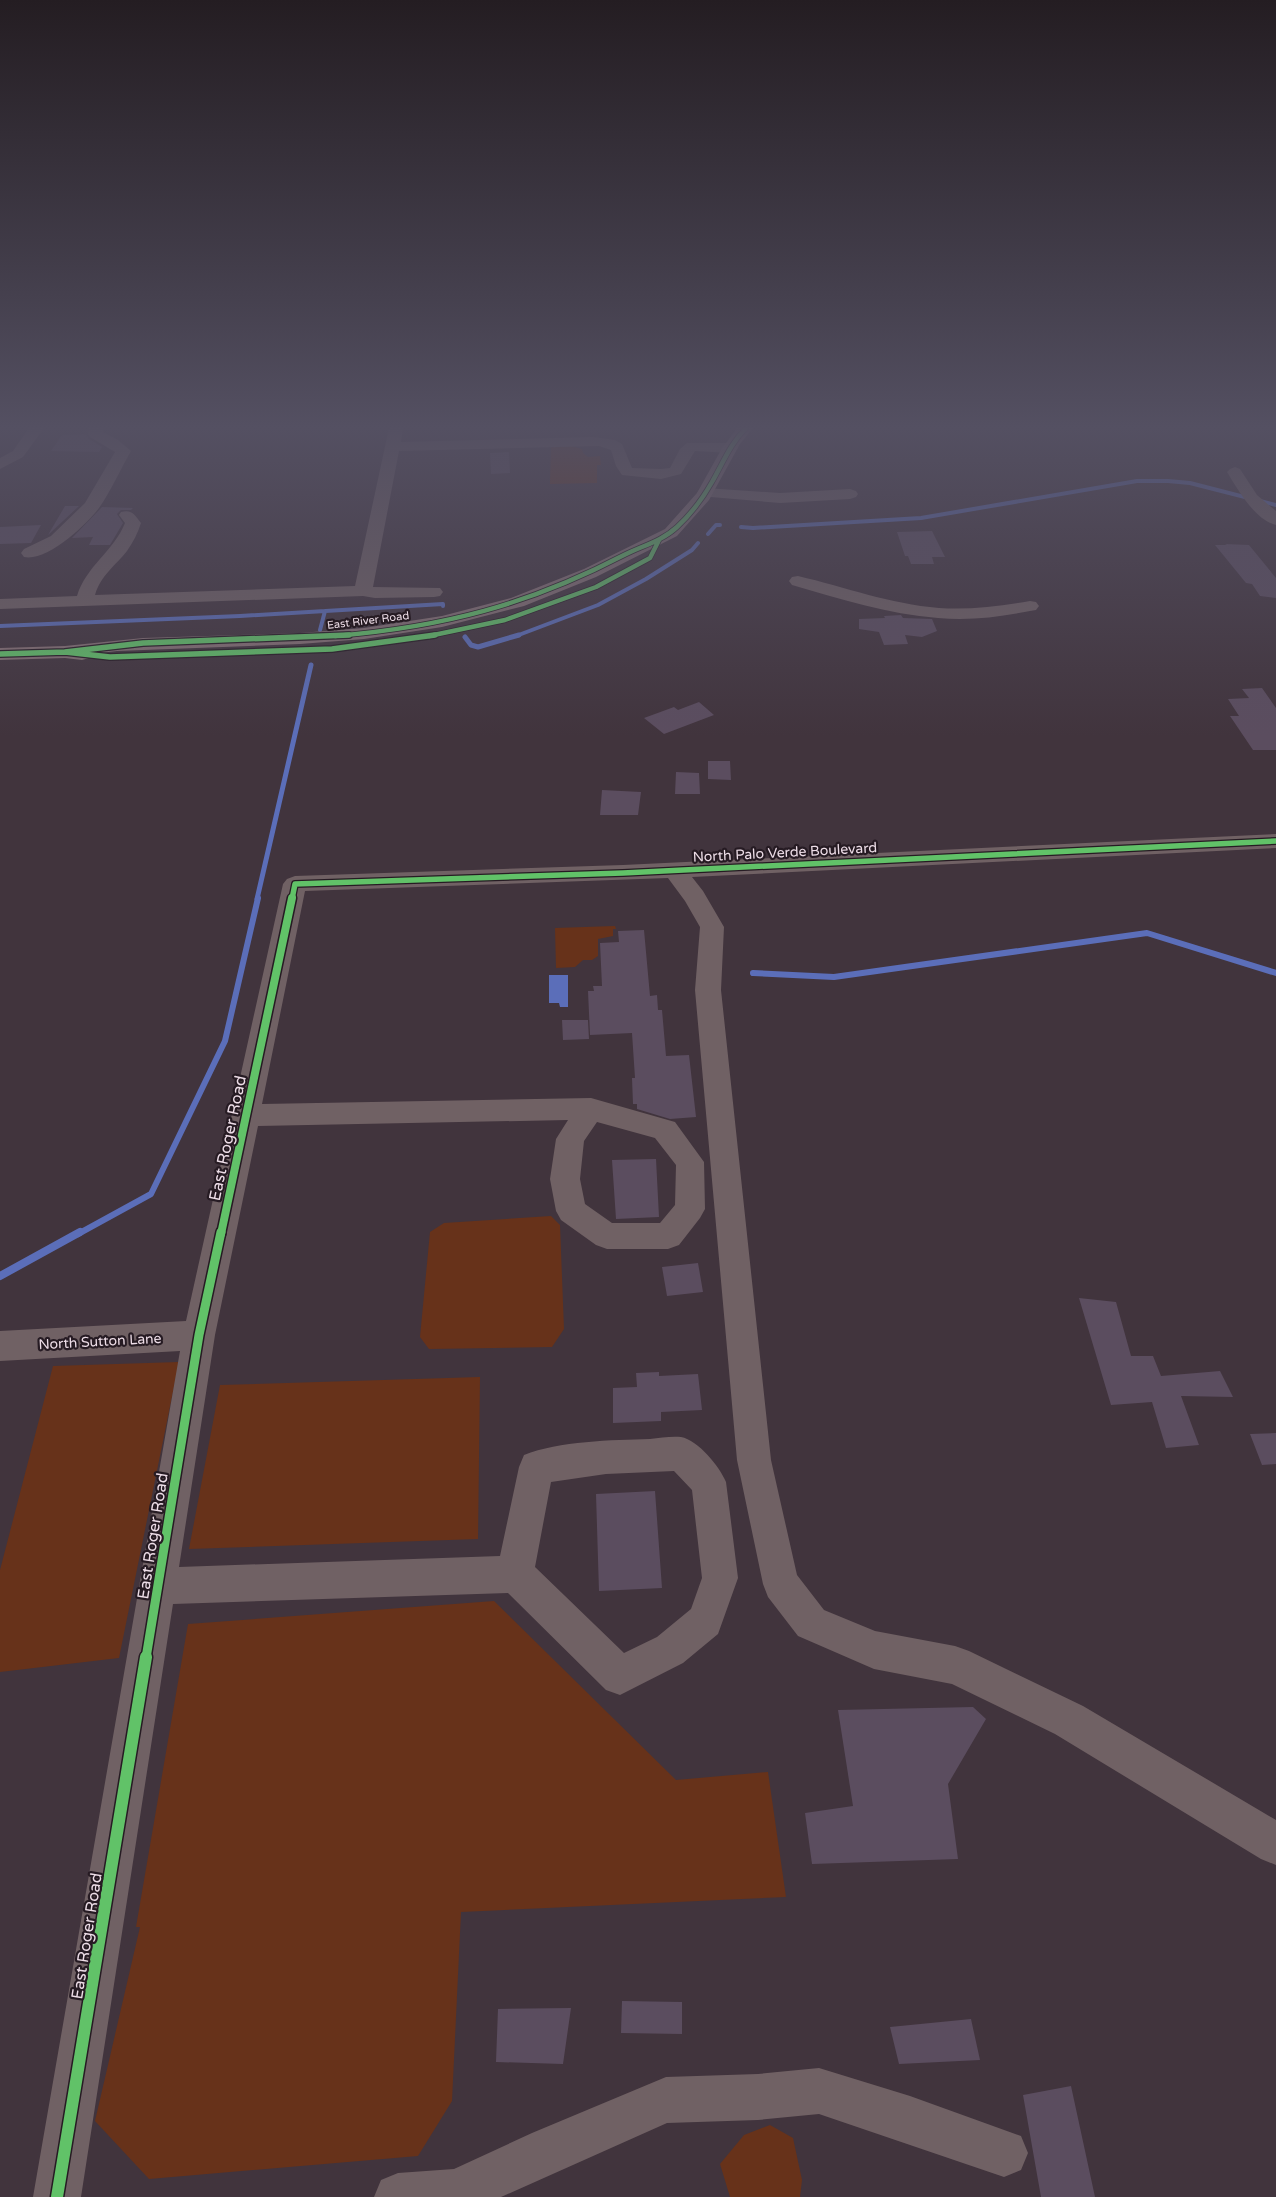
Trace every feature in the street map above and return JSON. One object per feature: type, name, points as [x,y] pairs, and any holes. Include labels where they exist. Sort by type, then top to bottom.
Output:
[{"type":"main road","name":"East River Road","points":[[0,654],[65,652],[110,657],[315,650],[381,644],[445,634],[535,611],[596,587],[650,558],[659,540],[672,531]]},
{"type":"street","points":[[30,553],[57,540],[67,531]]},
{"type":"street","points":[[85,601],[92,578],[114,556],[129,536],[131,531]]},
{"type":"street","points":[[362,591],[375,531]]},
{"type":"street","points":[[798,581],[866,601],[920,613],[958,615],[1000,612],[1030,606]]},
{"type":"street","points":[[0,604],[362,591],[375,593],[434,592]]},
{"type":"street","name":"North Palo Verde Boulevard","points":[[295,884],[613,874],[1276,841]]},
{"type":"street","points":[[674,870],[695,897],[712,927],[708,990],[754,1460],[781,1584],[811,1623],[874,1650],[955,1665],[1069,1720],[1276,1844]]},
{"type":"street","name":"East Roger Road","points":[[57,2197],[199,1335],[295,884]]},
{"type":"street","points":[[246,1115],[591,1109],[665,1130],[690,1162],[690,1209],[668,1236],[607,1236],[571,1211],[566,1179],[570,1139],[591,1109]]},
{"type":"street","name":"North Sutton Lane","points":[[0,1346],[199,1335]]},
{"type":"street","points":[[158,1586],[515,1574],[620,1676],[670,1650],[705,1621],[720,1578],[709,1482],[681,1454],[606,1457],[536,1466],[515,1574]]},
{"type":"street","points":[[398,2197],[456,2193],[549,2150],[666,2100],[758,2097],[819,2092],[910,2120],[1004,2153]]},
{"type":"shaded area","points":[[615,926],[616,929],[613,929],[613,936],[598,939],[598,956],[592,960],[583,960],[575,967],[556,968],[555,928]]},
{"type":"shaded area","points":[[551,1216],[560,1225],[564,1329],[552,1347],[429,1349],[420,1337],[430,1232],[444,1223]]},
{"type":"shaded area","points":[[179,1362],[119,1658],[0,1672],[0,1570],[53,1366]]},
{"type":"shaded area","points":[[480,1377],[478,1539],[189,1549],[220,1385]]},
{"type":"shaded area","points":[[494,1601],[676,1780],[768,1772],[786,1897],[461,1912],[452,2101],[418,2156],[149,2179],[95,2121],[140,1927],[136,1927],[188,1624]]},
{"type":"shaded area","points":[[770,2125],[793,2138],[802,2180],[800,2197],[730,2197],[720,2164],[744,2135]]},
{"type":"water","points":[[549,975],[568,975],[568,1007],[560,1007],[559,1003],[549,1003]]},
{"type":"building","points":[[0,531],[38,531],[31,543],[0,544]]},
{"type":"building","points":[[79,531],[119,531],[110,545],[89,545],[93,537],[72,538]]},
{"type":"building","points":[[932,531],[945,557],[932,557],[934,564],[911,564],[908,556],[905,556],[897,532]]},
{"type":"building","points":[[1225,544],[1249,545],[1276,578],[1276,598],[1260,596],[1252,584],[1246,583],[1215,545],[1227,545]]},
{"type":"building","points":[[901,615],[903,618],[932,619],[937,631],[922,637],[905,635],[908,644],[884,645],[879,632],[859,629],[859,619]]},
{"type":"building","points":[[1262,688],[1276,708],[1276,750],[1253,750],[1230,716],[1239,716],[1228,699],[1249,698],[1242,689]]},
{"type":"building","points":[[699,702],[714,715],[664,734],[644,718],[674,707],[678,710]]},
{"type":"building","points":[[708,761],[730,761],[731,780],[708,779]]},
{"type":"building","points":[[676,772],[699,773],[700,794],[675,794]]},
{"type":"building","points":[[602,790],[641,792],[638,815],[600,815]]},
{"type":"building","points":[[644,930],[650,996],[657,995],[658,1010],[662,1010],[666,1056],[689,1055],[696,1117],[670,1119],[637,1109],[637,1104],[633,1104],[632,1078],[635,1078],[632,1033],[590,1035],[588,991],[594,991],[593,986],[602,986],[600,943],[619,942],[618,931]]},
{"type":"building","points":[[562,1020],[588,1020],[589,1039],[563,1040]]},
{"type":"building","points":[[656,1159],[659,1217],[616,1219],[612,1160]]},
{"type":"building","points":[[698,1263],[703,1292],[667,1296],[662,1267]]},
{"type":"building","points":[[1079,1298],[1116,1302],[1131,1356],[1153,1356],[1161,1376],[1220,1371],[1233,1397],[1181,1396],[1199,1445],[1166,1448],[1152,1402],[1111,1405]]},
{"type":"building","points":[[659,1372],[659,1376],[698,1374],[702,1410],[661,1412],[661,1421],[613,1423],[613,1388],[637,1387],[636,1373]]},
{"type":"building","points":[[1276,1433],[1276,1464],[1262,1465],[1250,1434]]},
{"type":"building","points":[[655,1491],[662,1588],[599,1591],[596,1494]]},
{"type":"building","points":[[973,1707],[986,1719],[948,1784],[958,1859],[812,1864],[805,1813],[853,1806],[838,1710]]},
{"type":"building","points":[[622,2001],[682,2002],[682,2034],[621,2033]]},
{"type":"building","points":[[571,2008],[563,2064],[496,2062],[498,2009]]},
{"type":"building","points":[[971,2019],[980,2060],[899,2064],[890,2027]]},
{"type":"building","points":[[1071,2086],[1095,2197],[1041,2197],[1023,2095]]},
{"type":"waterway","points":[[708,534],[711,531]]},
{"type":"waterway","points":[[517,635],[598,605],[646,579],[692,550],[698,543]]},
{"type":"waterway","points":[[0,626],[240,616],[443,604],[443,606]]},
{"type":"waterway","points":[[320,630],[325,611]]},
{"type":"waterway","points":[[465,637],[471,645],[478,647],[517,635]]},
{"type":"waterway","points":[[257,899],[311,665]]},
{"type":"waterway","points":[[78,1234],[151,1194],[225,1041],[258,898]]},
{"type":"waterway","points":[[753,973],[834,977],[1147,933],[1276,973]]},
{"type":"waterway","points":[[0,1276],[80,1232]]},
{"type":"cycle path","points":[[65,652],[143,643],[364,634],[442,622],[480,613],[554,589],[658,540],[673,531]]},
{"type":"cycle path","points":[[0,654],[65,652],[110,657],[216,654],[332,649],[416,639],[505,620],[567,599],[596,587],[650,558],[659,540]]},
{"type":"cycle path","points":[[57,2197],[199,1335],[295,884],[623,873],[1276,841]]}]
